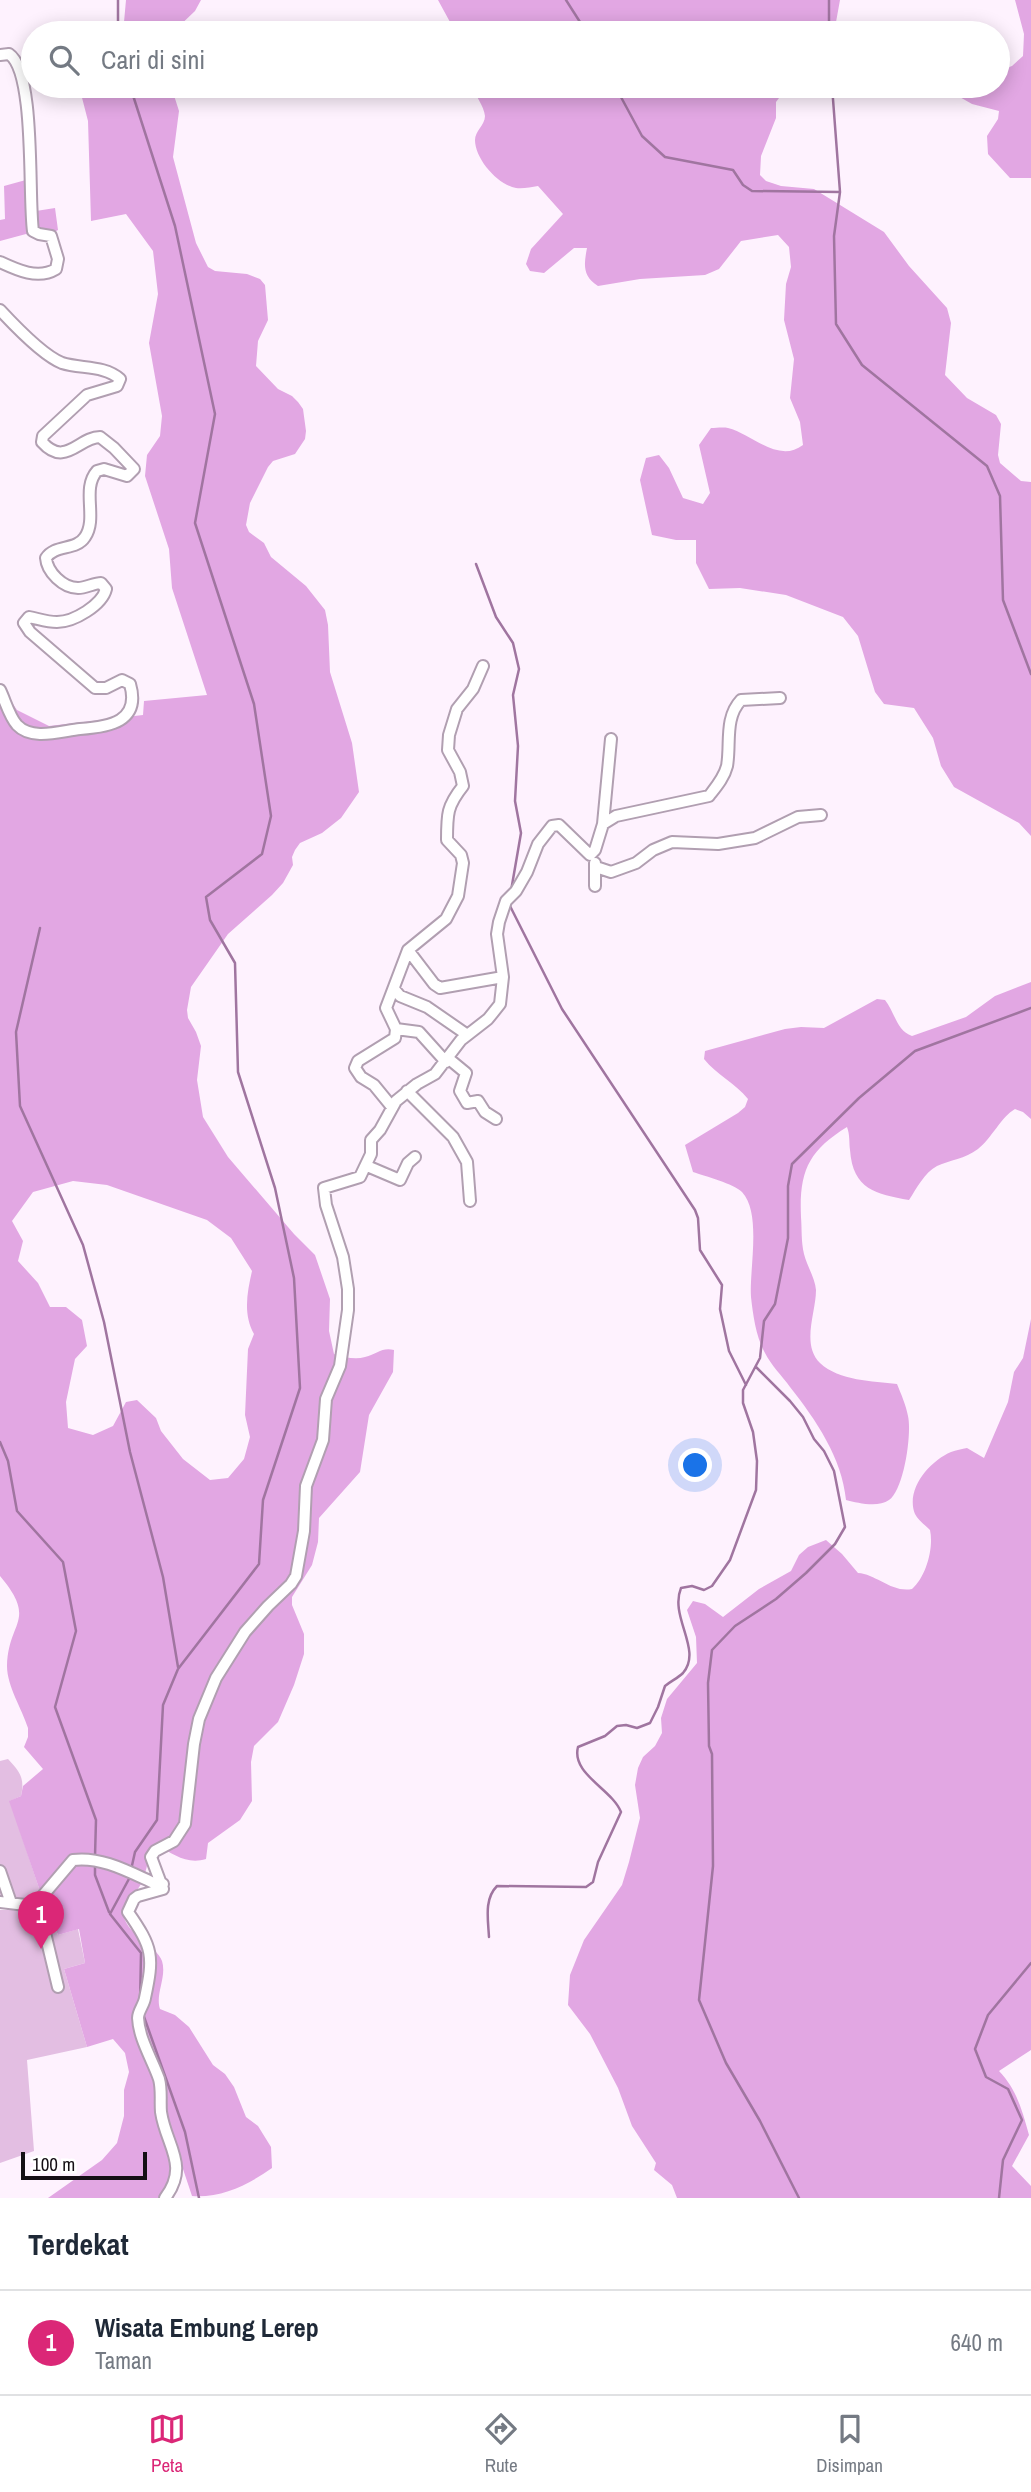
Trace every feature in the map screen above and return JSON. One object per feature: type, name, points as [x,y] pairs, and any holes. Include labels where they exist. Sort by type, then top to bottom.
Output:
[{"type":"street","points":[[0,55],[9,54],[15,58],[21,80]]},
{"type":"street","points":[[0,262],[30,274],[40,274],[56,269],[58,258],[51,236],[33,231],[30,204],[30,136],[25,98]]},
{"type":"street","points":[[0,310],[22,332],[59,361],[109,372],[120,379],[117,386],[87,395],[43,436],[42,442],[45,446],[59,452],[68,452],[91,438],[100,437],[114,447],[134,470],[127,476],[104,469],[97,471],[90,481],[90,524],[85,538],[70,547],[52,551],[46,562],[52,572],[67,585],[80,588],[102,583],[106,589],[104,596],[72,619],[46,622],[29,617],[24,622],[30,632],[94,688],[106,688],[122,680],[130,684],[131,702],[125,716],[111,726],[99,729],[33,733],[17,724],[0,690]]},
{"type":"street","points":[[392,1107],[355,1068],[358,1061],[395,1038],[396,1029],[386,1008],[408,950],[446,919],[458,896],[464,863],[447,840],[447,813],[451,801],[463,786],[460,772],[448,750],[449,735],[457,709],[473,689],[483,666]]},
{"type":"street","points":[[603,824],[616,816],[709,796],[726,769],[730,721],[735,707],[741,700],[780,698]]},
{"type":"street","points":[[595,886],[596,867],[593,854],[603,824],[611,739]]},
{"type":"street","points":[[596,867],[611,872],[636,863],[662,845],[684,842],[718,844],[755,838],[798,817],[821,815]]},
{"type":"street","points":[[165,2198],[172,2189],[177,2160],[167,2138],[161,2112],[160,2083],[142,2037],[138,2015],[145,1999],[152,1966],[150,1950],[147,1939],[128,1912],[136,1897],[162,1891],[163,1884],[153,1867],[151,1857],[155,1851],[174,1841],[185,1824],[199,1719],[216,1678],[245,1632],[296,1576],[304,1531],[306,1486],[323,1440],[326,1399],[340,1366],[348,1310],[343,1257],[326,1205],[324,1189],[329,1185],[357,1180],[367,1166],[372,1140],[392,1107],[407,1091],[435,1074],[466,1034],[488,1019],[500,1004],[503,977],[497,934],[506,901],[516,891],[538,844],[552,826],[559,825],[586,852],[593,854]]},
{"type":"street","points":[[408,950],[440,988],[503,977]]},
{"type":"street","points":[[394,989],[400,996],[427,1007],[466,1034]]},
{"type":"street","points":[[396,1029],[419,1032],[447,1060],[466,1073],[460,1091],[467,1103],[478,1101],[485,1112],[496,1118]]},
{"type":"street","points":[[407,1091],[453,1137],[467,1162],[470,1201]]},
{"type":"street","points":[[367,1166],[400,1180],[408,1163],[415,1157]]},
{"type":"street","points":[[34,1906],[73,1860],[85,1858],[99,1861],[156,1884],[163,1884]]},
{"type":"street","points":[[0,1871],[5,1903],[34,1906],[40,1912],[58,1987]]},
{"type":"shaded area","points":[[126,0],[201,0],[185,21],[124,21]]},
{"type":"shaded area","points":[[438,0],[840,0],[836,21],[449,21]]},
{"type":"shaded area","points":[[1015,0],[1031,0],[1031,178],[1010,178],[988,154],[987,136],[998,119],[999,111],[972,104],[962,98],[1010,98],[1010,67],[1023,56],[1024,34]]},
{"type":"shaded area","points":[[82,98],[175,98],[179,111],[173,157],[196,243],[208,267],[215,271],[247,274],[260,279],[265,285],[268,320],[258,341],[256,366],[278,389],[292,396],[303,409],[305,439],[295,454],[273,461],[268,467],[250,503],[246,525],[249,532],[264,543],[271,557],[306,586],[325,610],[330,672],[352,743],[359,792],[341,818],[322,833],[300,843],[292,857],[293,865],[283,883],[228,934],[191,987],[187,1010],[201,1046],[197,1080],[203,1117],[228,1157],[315,1255],[330,1299],[329,1331],[334,1354],[357,1358],[383,1350],[394,1350],[393,1372],[369,1415],[360,1472],[319,1518],[318,1542],[312,1565],[292,1597],[292,1605],[304,1634],[304,1654],[278,1722],[254,1746],[251,1762],[252,1801],[240,1820],[208,1843],[206,1859],[186,1860],[157,1845],[141,1884],[125,1906],[126,1922],[162,1961],[160,2009],[175,2015],[189,2027],[213,2065],[225,2074],[234,2087],[246,2117],[258,2126],[271,2147],[272,2168],[234,2189],[203,2196],[192,2196],[183,2169],[158,2198],[48,2198],[102,2160],[117,2143],[124,2116],[124,2090],[129,2072],[125,2053],[113,2039],[87,2047],[64,1969],[85,1963],[79,1929],[58,1935],[9,1801],[21,1796],[23,1786],[43,1769],[24,1747],[28,1728],[12,1689],[7,1666],[19,1612],[11,1591],[0,1576],[0,685],[17,710],[49,726],[143,715],[144,701],[207,695],[172,588],[169,549],[145,476],[147,455],[160,436],[162,416],[149,343],[158,294],[153,251],[126,214],[91,221],[88,121]],"holes":[[[73,1181],[107,1185],[207,1220],[231,1238],[252,1271],[247,1311],[254,1334],[248,1349],[245,1415],[250,1437],[244,1459],[228,1478],[210,1480],[183,1459],[161,1431],[156,1418],[137,1400],[126,1402],[113,1426],[93,1435],[68,1428],[66,1402],[75,1359],[87,1346],[82,1320],[66,1307],[50,1307],[38,1283],[18,1261],[23,1241],[12,1221],[33,1192]]]},
{"type":"shaded area","points":[[478,98],[779,98],[776,102],[776,118],[761,156],[760,175],[766,181],[781,186],[814,189],[884,232],[909,266],[947,308],[951,323],[945,375],[967,398],[996,415],[1001,424],[998,455],[1000,463],[1021,481],[1031,482],[1031,836],[1019,823],[954,787],[941,766],[933,738],[914,708],[884,704],[875,692],[858,636],[843,617],[786,595],[740,588],[709,589],[696,563],[696,540],[676,540],[652,535],[640,480],[646,458],[659,455],[669,468],[683,498],[703,504],[710,493],[699,445],[711,428],[737,431],[775,450],[794,450],[803,445],[800,422],[790,398],[794,359],[784,320],[786,284],[791,267],[789,247],[778,235],[741,241],[719,269],[705,275],[640,279],[598,286],[589,278],[585,269],[587,248],[574,248],[544,273],[530,271],[526,264],[531,249],[563,214],[538,186],[509,186],[495,177],[483,163],[475,140],[485,116]]},
{"type":"shaded area","points":[[33,178],[36,211],[55,208],[58,230],[42,237],[34,238],[26,234],[0,241],[0,220],[5,219],[4,186]]},
{"type":"shaded area","points":[[1031,982],[1031,1119],[1015,1109],[978,1149],[932,1169],[909,1200],[877,1192],[861,1182],[852,1163],[847,1127],[823,1145],[804,1175],[801,1201],[802,1240],[816,1290],[810,1338],[814,1355],[828,1369],[846,1377],[897,1384],[908,1416],[906,1461],[894,1494],[889,1500],[879,1504],[846,1500],[839,1469],[826,1440],[770,1362],[759,1340],[751,1297],[753,1227],[748,1201],[742,1192],[733,1186],[693,1172],[685,1145],[738,1113],[745,1107],[748,1099],[704,1059],[705,1051],[785,1029],[824,1028],[877,999],[885,1000],[903,1030],[912,1036],[966,1017],[995,996]]},
{"type":"shaded area","points":[[1031,1319],[1031,2050],[999,2071],[1015,2093],[1029,2135],[1012,2166],[1031,2186],[1031,2198],[677,2198],[672,2185],[654,2170],[656,2163],[632,2126],[618,2088],[590,2034],[568,2005],[570,1975],[584,1940],[622,1885],[629,1862],[640,1818],[635,1785],[638,1768],[662,1733],[661,1718],[667,1699],[697,1663],[696,1637],[687,1610],[693,1601],[705,1604],[723,1617],[759,1589],[791,1571],[799,1555],[808,1547],[826,1540],[858,1573],[891,1586],[912,1589],[925,1570],[931,1545],[930,1530],[915,1514],[913,1495],[916,1486],[935,1462],[951,1452],[967,1448],[984,1458],[1008,1402],[1014,1372],[1023,1358]]},
{"type":"shaded area","points":[[8,1759],[22,1780],[21,1796],[10,1801],[40,1891],[58,1935],[78,1929],[85,1963],[64,1969],[87,2047],[27,2060],[34,2151],[0,2163],[0,1910],[7,1910],[0,1894],[0,1761]]},
{"type":"waterway","points":[[118,0],[118,21]]},
{"type":"waterway","points":[[566,0],[579,21]]},
{"type":"waterway","points":[[829,0],[829,21]]},
{"type":"waterway","points":[[131,1870],[135,1852],[157,1820],[163,1705],[178,1669],[259,1564],[263,1500],[300,1388],[294,1278],[275,1188],[238,1072],[235,963],[210,920],[206,897],[262,854],[271,816],[254,704],[195,523],[215,414],[175,226],[134,98]]},
{"type":"waterway","points":[[621,98],[642,136],[665,157],[733,170],[743,185],[752,191],[840,192]]},
{"type":"waterway","points":[[833,98],[840,192],[834,236],[836,324],[862,365],[987,466],[1000,496],[1003,600],[1031,674]]},
{"type":"waterway","points":[[476,564],[496,617],[513,643],[519,669],[513,695],[518,746],[515,801],[521,833],[511,891]]},
{"type":"waterway","points":[[509,904],[562,1009],[695,1210],[700,1250],[722,1285],[720,1309],[729,1351],[746,1385]]},
{"type":"waterway","points":[[40,928],[16,1032],[20,1106],[83,1245],[104,1322],[130,1452],[163,1577],[178,1667]]},
{"type":"waterway","points":[[489,1937],[488,1903],[497,1886],[586,1887],[593,1882],[598,1862],[621,1812],[610,1796],[580,1765],[578,1747],[605,1736],[617,1726],[637,1728],[650,1723],[665,1686],[683,1673],[688,1664],[688,1644],[679,1610],[681,1588],[692,1586],[704,1590],[712,1586],[730,1560],[756,1490],[757,1461],[753,1432],[743,1403],[743,1390],[760,1358],[764,1321],[775,1304],[788,1238],[788,1186],[792,1164],[859,1098],[915,1051],[1031,1008]]},
{"type":"waterway","points":[[756,1367],[803,1417],[814,1439],[824,1451],[834,1471],[845,1527],[835,1544],[806,1573],[776,1599],[735,1626],[712,1650],[708,1683],[713,1866],[699,2000],[726,2063],[760,2121],[799,2198]]},
{"type":"waterway","points":[[0,1442],[8,1461],[17,1511],[63,1562],[76,1631],[55,1707],[96,1820],[95,1856]]},
{"type":"waterway","points":[[95,1866],[95,1875],[109,1912]]},
{"type":"waterway","points":[[130,1877],[110,1914],[141,1953],[140,2004]]},
{"type":"waterway","points":[[999,2198],[1003,2160],[1022,2120],[1008,2089],[986,2077],[975,2049],[988,2015],[1031,1963]]},
{"type":"waterway","points":[[143,2014],[185,2132],[199,2198]]},
{"type":"place","name":"Wisata Embung Lerep","points":[[41,1949]]}]
